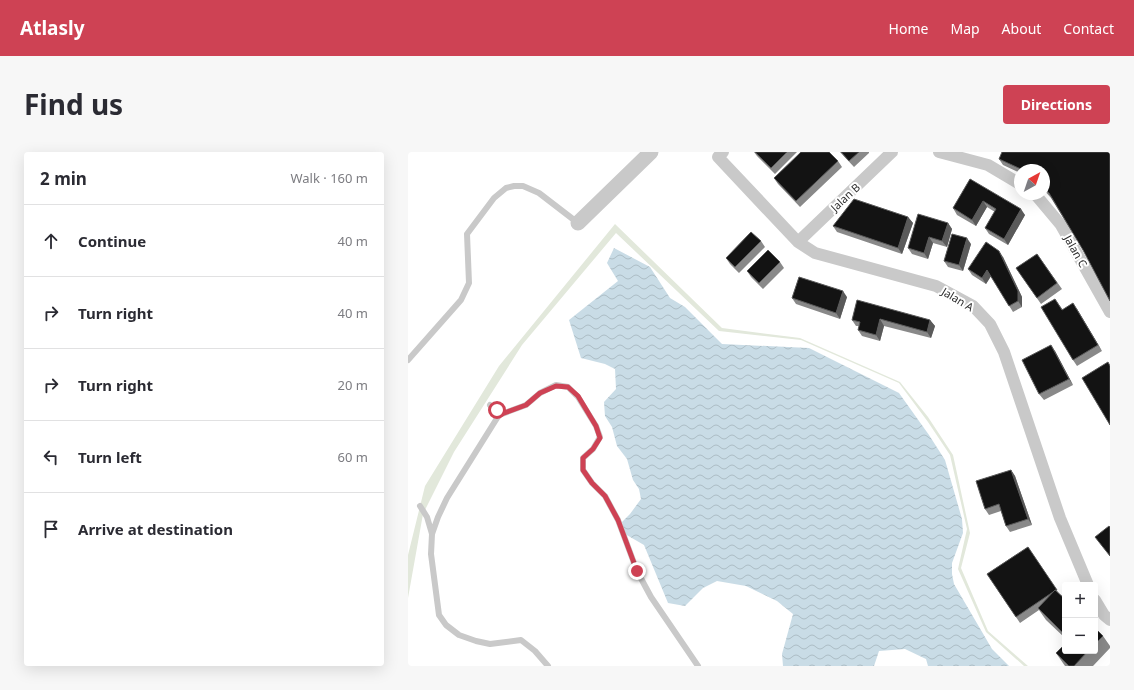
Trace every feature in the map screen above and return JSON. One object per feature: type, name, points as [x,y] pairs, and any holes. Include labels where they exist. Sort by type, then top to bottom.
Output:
[{"type":"street","points":[[578,223],[651,152]]},
{"type":"street","name":"Jalan A","points":[[723,152],[718,157],[798,242],[815,253],[936,286],[974,306],[990,324],[1004,352],[1060,518],[1087,582]]},
{"type":"street","name":"Jalan B","points":[[798,242],[892,152]]},
{"type":"street","points":[[939,152],[988,165],[1014,180]]},
{"type":"street","name":"Jalan C","points":[[1040,200],[1061,225],[1110,312]]},
{"type":"street","points":[[1098,605],[1104,615],[1110,620]]},
{"type":"lane","points":[[408,360],[461,300],[469,283],[467,234],[494,198],[506,188],[522,186],[539,193],[578,223]]},
{"type":"lane","points":[[432,534],[447,498],[499,415],[526,405],[540,393],[556,386],[568,387],[578,396],[596,426],[600,438],[593,449],[583,458],[583,470],[592,483],[605,496],[618,520],[637,571],[651,597],[698,666]]},
{"type":"lane","points":[[490,405],[497,410],[499,415]]},
{"type":"lane","points":[[420,506],[427,517],[432,534],[431,554],[436,598],[439,615],[446,625],[458,635],[490,644],[522,640],[535,651],[548,666]]},
{"type":"shaded area","points":[[615,224],[722,328],[800,338],[900,382],[928,417],[953,455],[970,533],[961,568],[988,631],[1028,666],[1024,666],[986,632],[958,569],[967,529],[950,455],[899,383],[801,340],[719,331],[616,233],[522,345],[454,452],[423,514],[408,598],[408,555],[425,486],[499,366]]},
{"type":"water","points":[[614,248],[650,267],[670,298],[685,307],[722,344],[809,348],[899,393],[945,460],[962,519],[963,533],[952,563],[954,584],[992,649],[1009,666],[928,666],[926,659],[905,649],[879,651],[874,666],[783,666],[782,654],[793,614],[777,601],[746,586],[717,581],[703,588],[685,606],[668,603],[644,545],[625,534],[622,522],[641,499],[639,489],[633,480],[627,459],[617,446],[612,427],[605,416],[604,402],[616,389],[615,369],[605,364],[581,358],[569,320],[618,281],[607,263]]},
{"type":"building","points":[[755,152],[787,152],[771,168]]},
{"type":"building","points":[[801,152],[829,152],[838,161],[796,201],[774,178]]},
{"type":"building","points":[[841,152],[859,152],[849,161]]},
{"type":"building","points":[[1002,152],[1110,152],[1110,301],[1083,250],[1050,195],[1050,164],[1014,164],[1014,166],[999,159]]},
{"type":"building","points":[[970,179],[1021,209],[1004,239],[985,228],[996,209],[983,201],[972,220],[953,208]]},
{"type":"building","points":[[854,199],[908,217],[898,248],[833,226]]},
{"type":"building","points":[[918,214],[948,223],[942,241],[929,237],[924,253],[908,248]]},
{"type":"building","points":[[751,232],[761,241],[735,267],[726,258]]},
{"type":"building","points":[[952,234],[967,238],[959,265],[944,261]]},
{"type":"building","points":[[986,242],[999,251],[1018,291],[1018,301],[1009,306],[987,270],[982,278],[968,269]]},
{"type":"building","points":[[768,250],[780,262],[759,283],[747,271]]},
{"type":"building","points":[[1037,254],[1057,283],[1037,298],[1016,268]]},
{"type":"building","points":[[799,277],[843,291],[836,313],[792,298]]},
{"type":"building","points":[[1055,299],[1062,310],[1073,303],[1098,345],[1073,360],[1041,307]]},
{"type":"building","points":[[857,300],[930,320],[927,332],[880,319],[876,335],[858,330],[860,322],[852,320]]},
{"type":"building","points":[[1051,345],[1069,379],[1039,394],[1022,360]]},
{"type":"building","points":[[1108,362],[1110,366],[1110,425],[1082,378]]},
{"type":"building","points":[[1011,470],[1028,519],[1006,526],[999,504],[985,509],[976,481]]},
{"type":"building","points":[[1109,526],[1110,527],[1110,556],[1095,537]]},
{"type":"building","points":[[1028,547],[1057,590],[1016,617],[987,574]]},
{"type":"building","points":[[1055,590],[1062,596],[1062,632],[1038,608]]},
{"type":"building","points":[[1098,631],[1103,636],[1098,641]]},
{"type":"building","points":[[1062,647],[1062,654],[1085,654],[1074,666],[1069,666],[1056,653]]},
{"type":"route","points":[[497,410],[499,415],[526,405],[540,393],[556,386],[568,387],[578,396],[596,426],[600,438],[593,449],[583,458],[583,470],[592,483],[605,496],[618,520],[637,571]]}]
